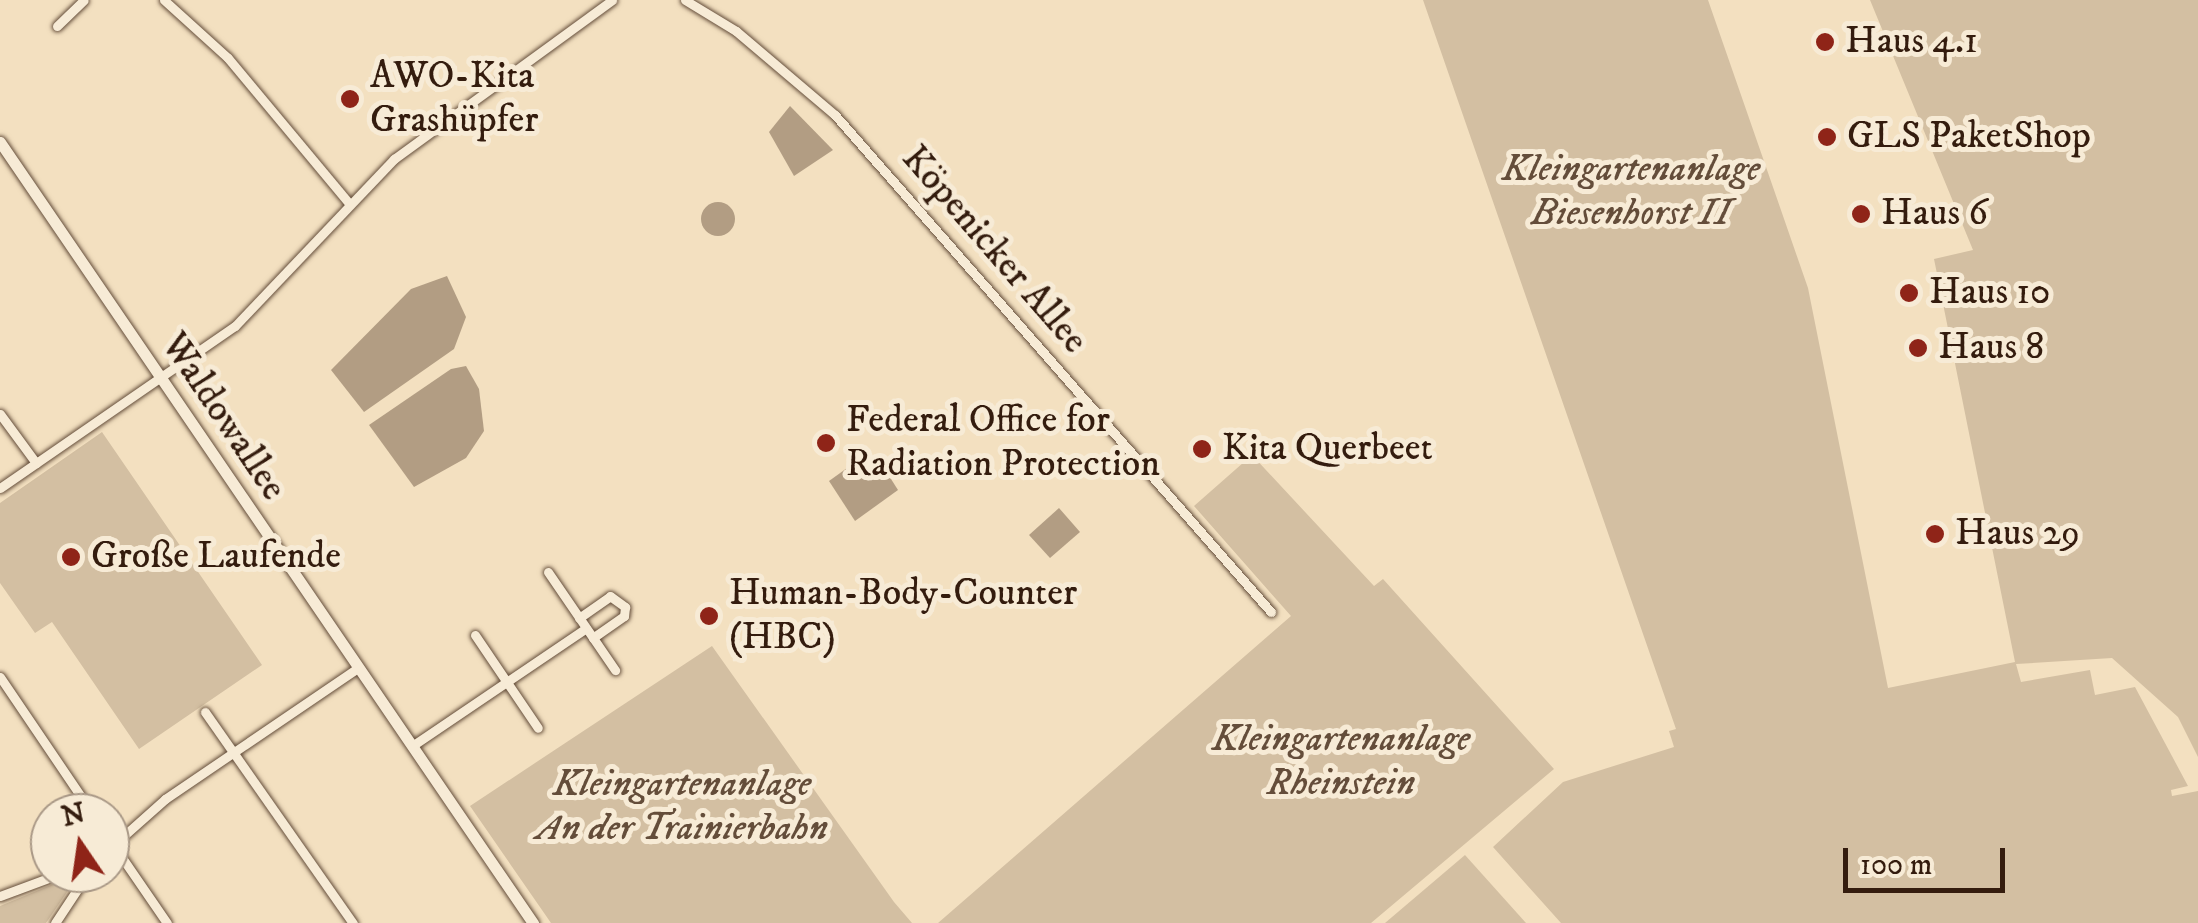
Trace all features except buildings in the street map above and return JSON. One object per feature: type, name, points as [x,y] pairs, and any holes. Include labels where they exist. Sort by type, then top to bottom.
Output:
[{"type":"street","points":[[57,26],[84,0]]},
{"type":"street","points":[[164,0],[228,58],[348,202]]},
{"type":"street","points":[[0,488],[161,378],[276,288],[348,202],[417,140],[612,0]]},
{"type":"street","name":"Köpenicker Allee","points":[[685,0],[736,30],[836,115],[1271,612]]},
{"type":"street","name":"Waldowallee","points":[[0,142],[534,923]]},
{"type":"street","points":[[0,414],[36,464]]},
{"type":"street","points":[[548,572],[615,670]]},
{"type":"street","points":[[579,618],[610,596],[625,607],[624,616],[593,638]]},
{"type":"street","points":[[412,746],[586,628]]},
{"type":"street","points":[[475,635],[538,728]]},
{"type":"street","points":[[130,830],[358,668]]},
{"type":"street","points":[[0,677],[78,793]]},
{"type":"street","points":[[204,712],[353,923]]},
{"type":"street","points":[[130,871],[167,923]]},
{"type":"street","points":[[0,896],[30,885]]},
{"type":"street","points":[[55,923],[75,893]]},
{"type":"green space","name":"Kleingartenanlage Biesenhorst II","points":[[1423,0],[1708,0],[1808,288],[1888,688],[2015,662],[1934,259],[1973,250],[1870,0],[2198,0],[2198,757],[2178,717],[2112,658],[2016,664],[2021,682],[2090,670],[2095,695],[2135,687],[2188,786],[2171,790],[2172,796],[2198,791],[2198,923],[1561,923],[1493,847],[1563,782],[1674,747],[1669,731],[1676,729]]},
{"type":"green space","points":[[102,432],[262,665],[139,749],[52,622],[35,633],[0,583],[0,503]]},
{"type":"green space","name":"Kleingartenanlage Rheinstein","points":[[1252,455],[1374,586],[1383,579],[1554,769],[1371,923],[938,923],[1291,616],[1194,506]]},
{"type":"green space","name":"Kleingartenanlage An der Trainierbahn","points":[[712,646],[912,923],[551,923],[470,806]]},
{"type":"green space","points":[[1465,855],[1526,923],[1385,923]]},
{"type":"green space","points":[[32,893],[66,893],[46,923],[0,923],[0,906]]},
{"type":"shaded area","points":[[790,106],[833,150],[794,176],[769,132]]},
{"type":"shaded area","points":[[718,202],[730,207],[735,219],[730,231],[718,236],[706,231],[701,219],[706,207]]},
{"type":"shaded area","points":[[447,276],[466,317],[454,349],[364,412],[331,370],[411,289]]},
{"type":"shaded area","points":[[466,366],[479,389],[484,431],[466,458],[414,487],[369,425],[451,369]]},
{"type":"shaded area","points":[[877,457],[898,490],[855,521],[829,481],[861,458]]},
{"type":"shaded area","points":[[1059,508],[1080,532],[1050,558],[1029,535]]},
{"type":"place","name":"Haus 4.1","points":[[1825,42]]},
{"type":"place","name":"AWO-Kita Grashüpfer","points":[[350,99]]},
{"type":"place","name":"GLS PaketShop","points":[[1827,137]]},
{"type":"place","name":"Haus 6","points":[[1861,214]]},
{"type":"place","name":"Haus 10","points":[[1909,293]]},
{"type":"place","name":"Haus 8","points":[[1918,348]]},
{"type":"place","name":"Federal Office for Radiation Protection","points":[[826,443]]},
{"type":"place","name":"Kita Querbeet","points":[[1202,449]]},
{"type":"place","name":"Haus 29","points":[[1935,534]]},
{"type":"place","name":"Große Laufende","points":[[71,557]]},
{"type":"place","name":"Human-Body-Counter (HBC)","points":[[709,616]]}]
